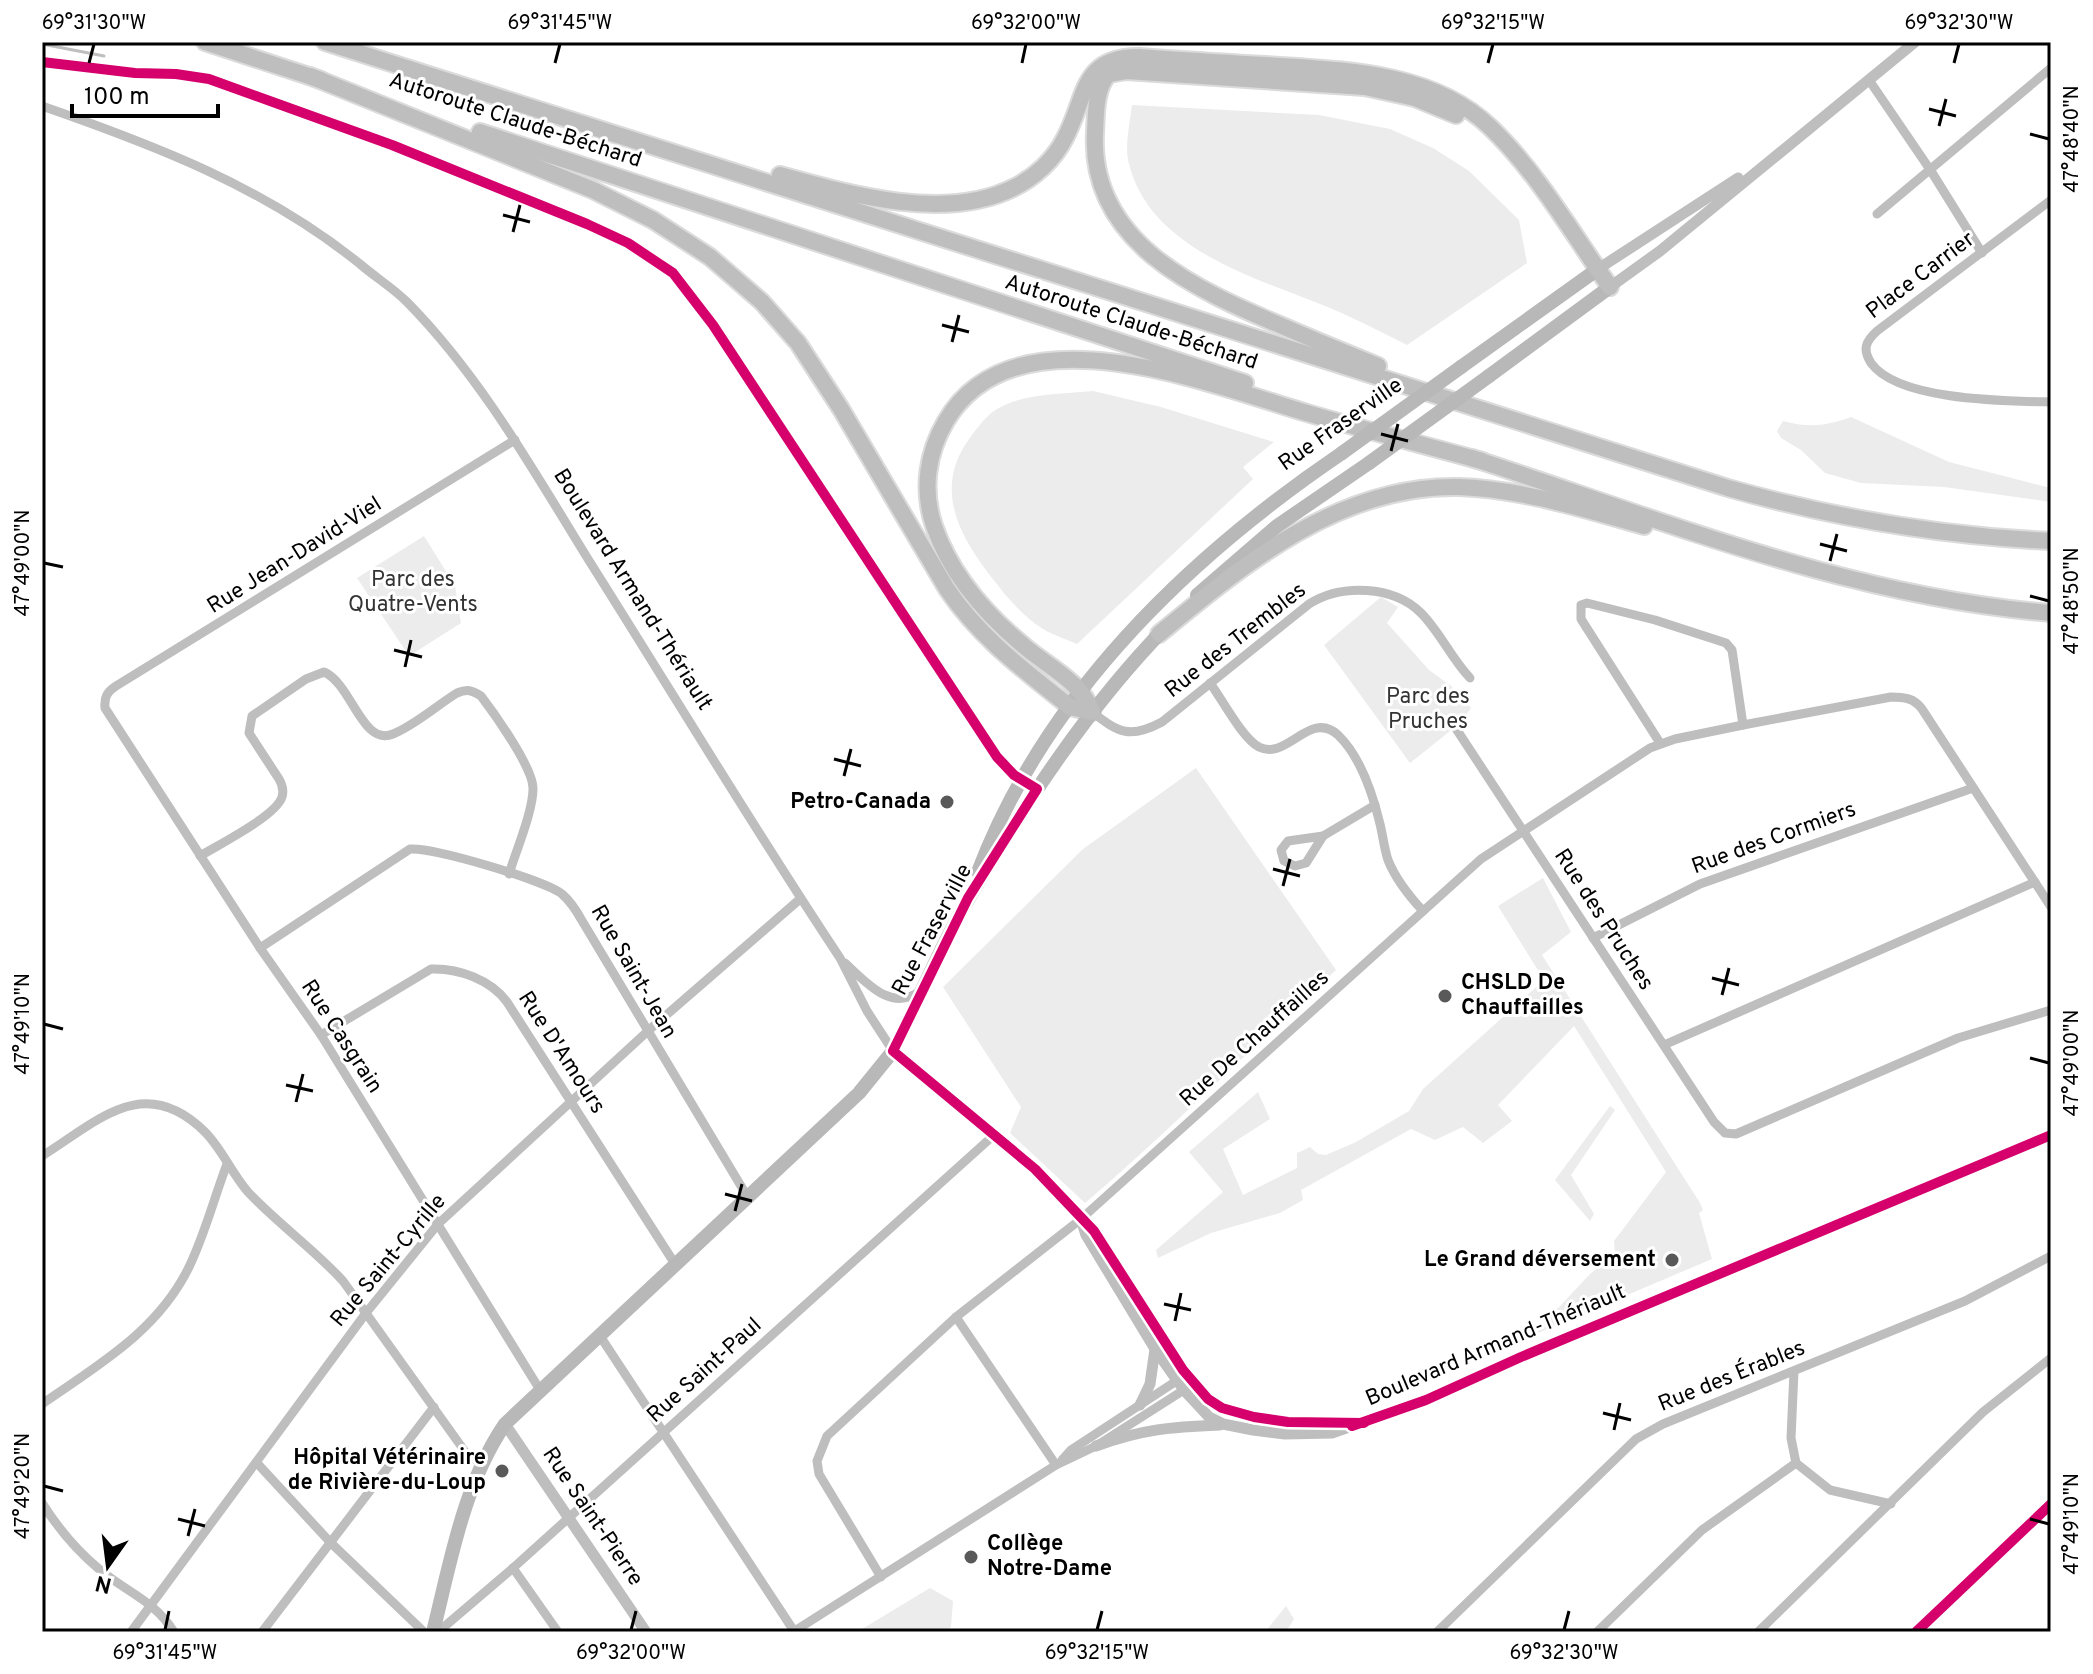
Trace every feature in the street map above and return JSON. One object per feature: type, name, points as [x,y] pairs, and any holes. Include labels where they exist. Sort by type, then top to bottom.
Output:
[{"type":"highway","name":"Autoroute Claude-Béchard","points":[[205,42],[1714,539],[1868,584],[1956,601],[2051,613]]},
{"type":"highway","name":"Autoroute Claude-Béchard","points":[[325,42],[1714,484],[1822,512],[1914,529],[2051,541]]},
{"type":"highway","points":[[486,93],[816,185],[883,199],[928,203],[989,197],[1013,188],[1039,171],[1066,137],[1089,78],[1105,62],[1123,58],[1320,69],[1398,80],[1430,91],[1468,110],[1489,126],[1542,189],[1610,287]]},
{"type":"highway","points":[[1508,148],[1440,107],[1384,90],[1341,84],[1126,71],[1113,73],[1103,81],[1095,140],[1097,171],[1102,188],[1121,224],[1154,258],[1183,278],[1230,303],[1348,354],[1552,431]]},
{"type":"highway","points":[[310,76],[492,148],[628,207],[690,243],[746,286],[809,358],[947,589],[968,618],[1006,657],[1070,707],[1092,712]]},
{"type":"highway","points":[[1092,712],[1082,691],[1025,647],[982,607],[959,577],[933,523],[927,483],[935,443],[961,401],[984,382],[1014,368],[1040,362],[1095,361],[1134,366],[1213,385],[1482,461]]},
{"type":"highway","points":[[1159,634],[1226,580],[1297,533],[1375,498],[1439,487],[1481,488],[1545,500],[1638,524],[1772,565],[1868,584]]},
{"type":"main road","name":"Rue Fraserville","points":[[435,1632],[470,1490],[481,1464],[505,1424],[859,1093],[893,1051],[968,898],[999,823],[1030,768],[1070,707],[1140,620],[1205,557],[1278,497],[1598,269]]},
{"type":"main road","name":"Rue Fraserville","points":[[968,898],[1037,789],[1092,712],[1200,592],[1250,547],[1610,287]]},
{"type":"street","name":"Rue Fraserville","points":[[1610,287],[1660,251],[1915,42]]},
{"type":"street","points":[[1877,214],[2051,68]]},
{"type":"street","points":[[1869,80],[1982,253]]},
{"type":"street","name":"Boulevard Armand-Thériault","points":[[42,106],[152,146],[224,177],[304,222],[406,301],[451,352],[515,440],[800,899],[840,958],[867,1011],[893,1051],[1056,1190],[1094,1231],[1209,1417],[1223,1424],[1253,1430],[1310,1434],[1332,1433],[1364,1423],[1426,1400],[1535,1351],[2051,1135]]},
{"type":"street","name":"Rue Fraserville","points":[[1598,269],[1776,154]]},
{"type":"street","name":"Place Carrier","points":[[2051,200],[1877,331],[1866,345],[1867,354],[1879,371],[1918,389],[1968,398],[2051,402]]},
{"type":"street","name":"Rue Jean-David-Viel","points":[[105,708],[104,700],[116,686],[515,440]]},
{"type":"street","name":"Rue des Trembles","points":[[1092,712],[1122,731],[1138,733],[1162,722],[1309,604],[1320,597],[1347,590],[1377,592],[1419,611],[1470,678]]},
{"type":"street","points":[[1660,743],[1581,619],[1581,605],[1594,602],[1726,643],[1732,650],[1743,725]]},
{"type":"street","points":[[200,856],[268,813],[282,797],[283,786],[249,733],[252,716],[306,679],[324,672],[341,683],[371,733],[383,737],[401,730],[457,693],[474,691],[481,696],[522,759],[532,782],[532,799],[509,874]]},
{"type":"street","points":[[1210,683],[1247,736],[1260,748],[1280,748],[1300,734],[1317,728],[1329,729],[1337,734],[1354,759],[1375,805],[1388,860],[1402,885],[1423,911]]},
{"type":"street","name":"Rue De Chauffailles","points":[[881,1577],[819,1474],[817,1461],[827,1436],[956,1317],[1081,1219],[1481,859],[1660,743],[1899,697],[1916,702],[1973,788]]},
{"type":"street","name":"Rue Casgrain","points":[[105,708],[260,948],[321,1035],[540,1390]]},
{"type":"street","name":"Rue des Pruches","points":[[1453,724],[1714,1122],[1725,1133],[1736,1134],[1958,1038],[2051,1010]]},
{"type":"street","points":[[1973,788],[2051,907]]},
{"type":"street","name":"Rue des Cormiers","points":[[1593,938],[1700,884],[1973,788]]},
{"type":"street","points":[[1323,836],[1306,863],[1295,866],[1284,861],[1281,850],[1288,841],[1323,836],[1375,805]]},
{"type":"street","name":"Rue Saint-Jean","points":[[260,948],[410,849],[430,851],[552,888],[572,904],[747,1196]]},
{"type":"street","points":[[1664,1045],[2035,882]]},
{"type":"street","name":"Rue Saint-Cyrille","points":[[131,1632],[366,1313],[438,1224],[649,1030],[800,899]]},
{"type":"street","points":[[840,958],[873,989],[891,998],[903,999],[915,995],[925,986]]},
{"type":"street","name":"Rue D'Amours","points":[[321,1035],[431,969],[472,977],[499,991],[675,1264]]},
{"type":"street","points":[[42,1156],[118,1109],[139,1103],[171,1108],[188,1118],[207,1134],[246,1190],[326,1262],[466,1453],[481,1464]]},
{"type":"street","name":"Rue Saint-Paul","points":[[435,1632],[513,1568],[994,1135]]},
{"type":"street","points":[[42,1404],[131,1341],[155,1318],[187,1270],[227,1164]]},
{"type":"street","name":"Boulevard Armand-Thériault","points":[[1081,1219],[1086,1235],[1155,1349],[1185,1382],[1208,1399],[1238,1414],[1288,1422],[1364,1423]]},
{"type":"street","name":"Rue des Érables","points":[[1437,1632],[1636,1439],[1663,1424],[1965,1301],[2051,1256]]},
{"type":"street","points":[[956,1317],[1056,1465]]},
{"type":"street","points":[[600,1336],[793,1632],[1056,1465],[1134,1432],[1223,1424]]},
{"type":"street","points":[[1140,1405],[1150,1384],[1155,1349]]},
{"type":"street","points":[[1758,1632],[1983,1412],[2051,1358]]},
{"type":"street","points":[[1794,1371],[1791,1425],[1796,1463],[1830,1490],[1891,1504]]},
{"type":"street","points":[[1056,1465],[1071,1450],[1140,1405],[1185,1382]]},
{"type":"street","points":[[1096,1446],[1185,1382]]},
{"type":"street","points":[[262,1632],[434,1407]]},
{"type":"street","name":"Rue Saint-Pierre","points":[[505,1424],[646,1632]]},
{"type":"street","points":[[257,1463],[330,1542],[424,1632]]},
{"type":"street","points":[[1597,1632],[1702,1530],[1796,1463]]},
{"type":"street","points":[[42,1503],[69,1540],[101,1571],[153,1604],[174,1632]]},
{"type":"street","points":[[1916,1632],[2051,1504]]},
{"type":"street","points":[[513,1568],[558,1632]]},
{"type":"green space","points":[[1132,105],[1319,115],[1390,129],[1433,148],[1469,171],[1519,220],[1527,263],[1407,345],[1340,312],[1238,271],[1181,238],[1157,217],[1139,191],[1127,154]]},
{"type":"green space","points":[[1093,391],[1161,407],[1274,442],[1243,467],[1253,479],[1077,644],[1036,624],[1015,606],[992,578],[962,531],[952,498],[952,480],[965,445],[984,420],[997,409],[1031,397]]},
{"type":"green space","points":[[1851,417],[1949,462],[2051,488],[2051,502],[1944,487],[1861,483],[1825,473],[1801,450],[1781,438],[1777,431],[1783,421],[1817,425]]},
{"type":"green space","name":"Parc des Quatre-Vents","points":[[424,536],[455,586],[461,623],[409,656],[357,578]]},
{"type":"green space","name":"Parc des Pruches","points":[[1381,597],[1398,607],[1387,623],[1429,670],[1451,686],[1471,708],[1459,724],[1410,763],[1324,645]]},
{"type":"green space","points":[[1196,768],[1336,970],[1085,1203],[1010,1133],[1021,1107],[943,987],[1083,849]]},
{"type":"green space","points":[[1543,878],[1571,932],[1542,955],[1700,1203],[1703,1210],[1699,1213],[1712,1259],[1533,1335],[1590,1274],[1615,1254],[1614,1241],[1666,1172],[1574,1026],[1498,1105],[1512,1121],[1483,1143],[1463,1127],[1435,1140],[1411,1129],[1301,1190],[1303,1200],[1280,1213],[1211,1233],[1158,1258],[1156,1250],[1223,1192],[1189,1152],[1258,1092],[1270,1119],[1223,1149],[1243,1195],[1297,1168],[1297,1153],[1310,1147],[1318,1154],[1326,1155],[1356,1142],[1409,1111],[1423,1089],[1544,980],[1498,906]]},
{"type":"green space","points":[[1610,1106],[1615,1110],[1571,1175],[1594,1214],[1590,1221],[1555,1180]]},
{"type":"green space","points":[[930,1588],[953,1601],[951,1627],[946,1632],[857,1632]]},
{"type":"green space","points":[[1286,1606],[1294,1619],[1286,1632],[1265,1632]]},
{"type":"waterway","points":[[42,44],[104,56]]},
{"type":"cycle path","points":[[42,62],[209,79],[392,145],[587,224],[628,243],[673,273],[713,325],[997,757],[1014,775],[1037,789],[968,898],[893,1051],[1035,1169],[1094,1231],[1183,1370],[1208,1399],[1222,1408],[1254,1417],[1288,1422],[1364,1423]]},
{"type":"cycle path","points":[[1352,1426],[1426,1400],[1521,1357],[2051,1135]]},
{"type":"cycle path","points":[[1916,1632],[2051,1504]]},
{"type":"place","name":"Petro-Canada","points":[[947,802]]},
{"type":"place","name":"CHSLD De Chauffailles","points":[[1445,996]]},
{"type":"place","name":"Le Grand déversement","points":[[1672,1260]]},
{"type":"place","name":"Hôpital Vétérinaire de Rivière-du-Loup","points":[[502,1471]]},
{"type":"place","name":"Collège Notre-Dame","points":[[971,1557]]}]
